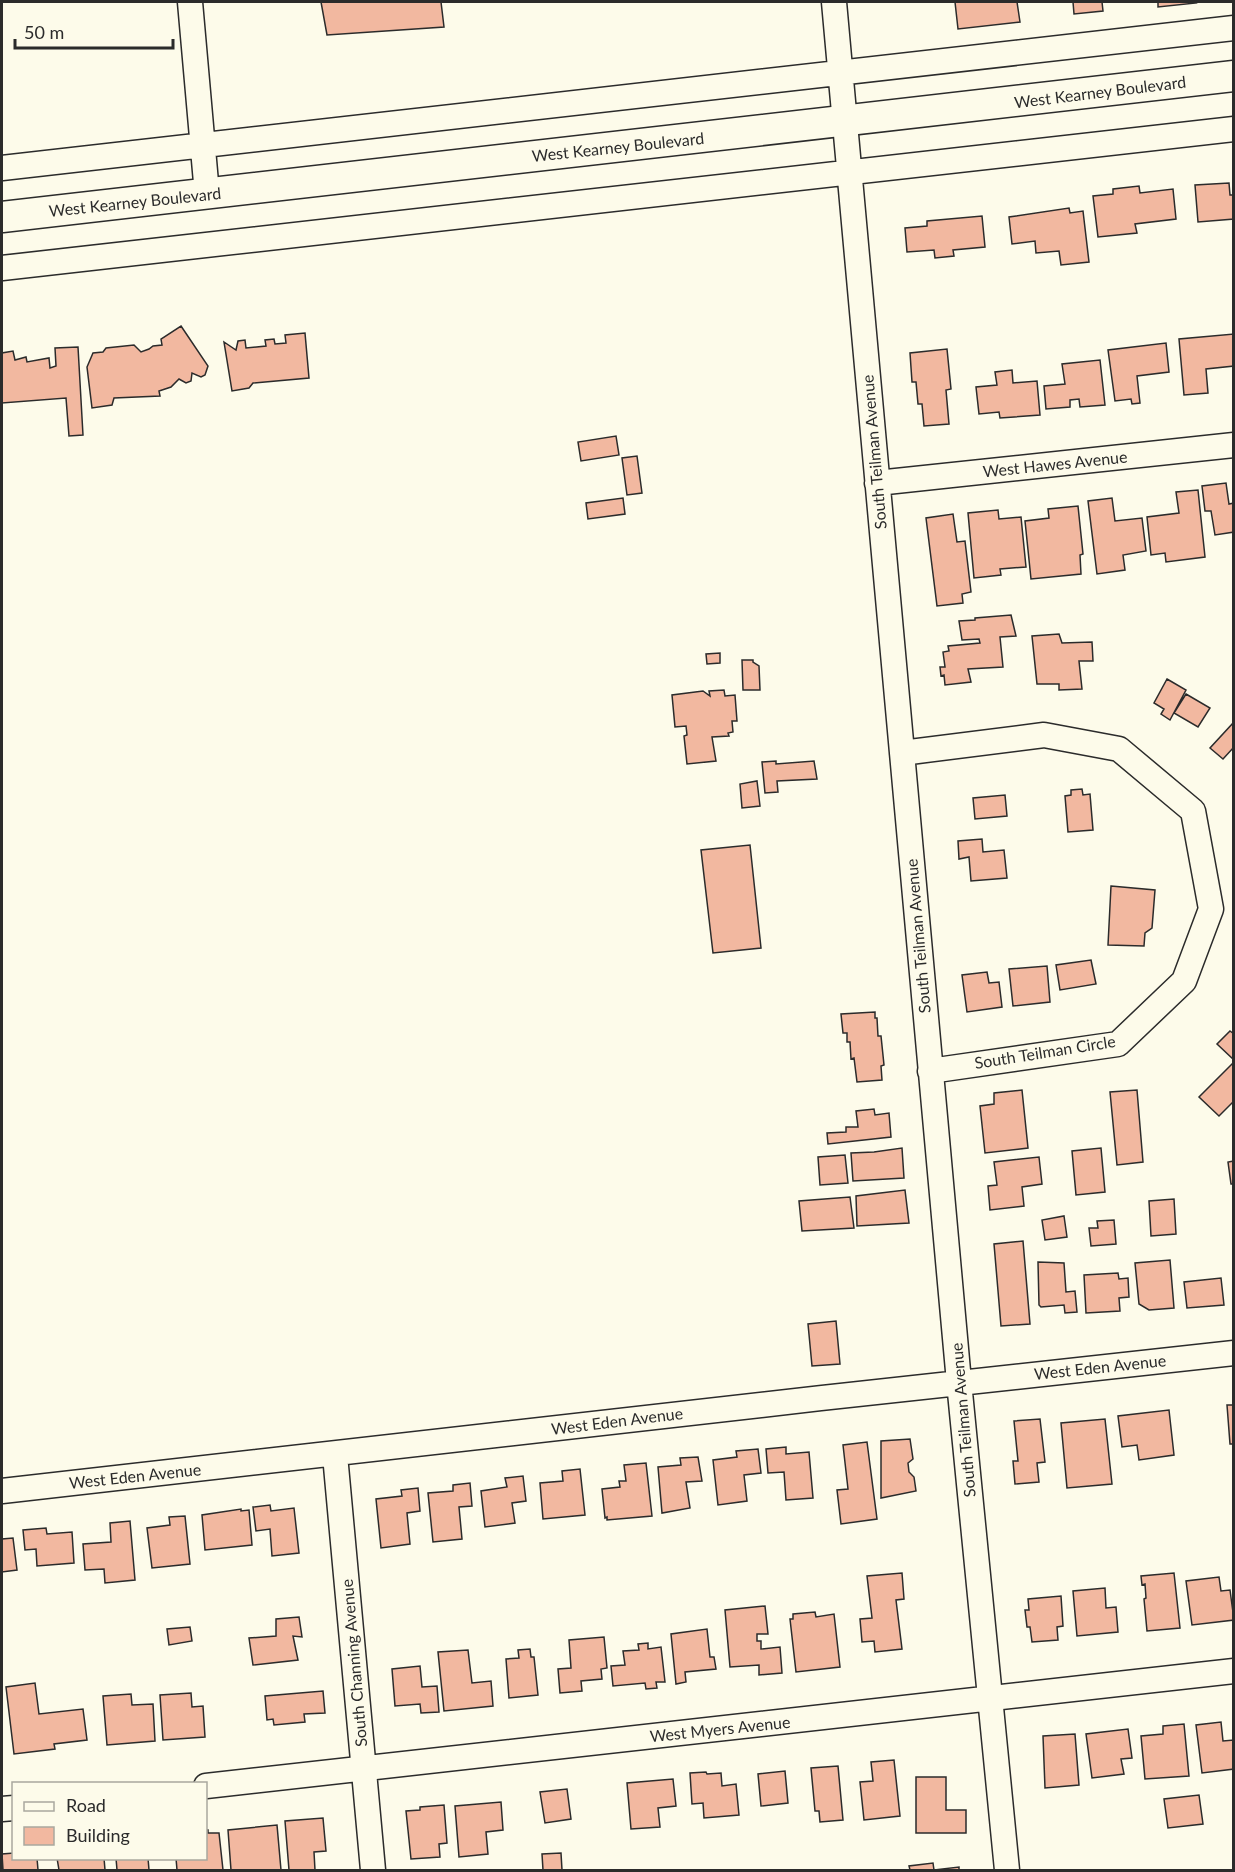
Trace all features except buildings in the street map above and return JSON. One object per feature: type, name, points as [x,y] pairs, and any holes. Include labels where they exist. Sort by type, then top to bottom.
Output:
[{"type":"main road","name":"West Kearney Boulevard","points":[[2,217],[1233,76]]},
{"type":"street","points":[[190,2],[207,194]]},
{"type":"street","name":"South Teilman Avenue","points":[[834,2],[930,1071],[1007,1870]]},
{"type":"street","points":[[2,168],[1233,28]]},
{"type":"street","points":[[2,268],[1233,129]]},
{"type":"street","name":"West Hawes Avenue","points":[[877,483],[1233,445]]},
{"type":"street","name":"South Teilman Circle","points":[[902,753],[1044,735],[1119,749],[1193,812],[1210,909],[1184,981],[1118,1044],[930,1071]]},
{"type":"street","name":"West Eden Avenue","points":[[2,1491],[1233,1353]]},
{"type":"street","name":"South Channing Avenue","points":[[335,1455],[373,1870]]},
{"type":"street","name":"West Myers Avenue","points":[[207,1786],[1233,1671]]}]
